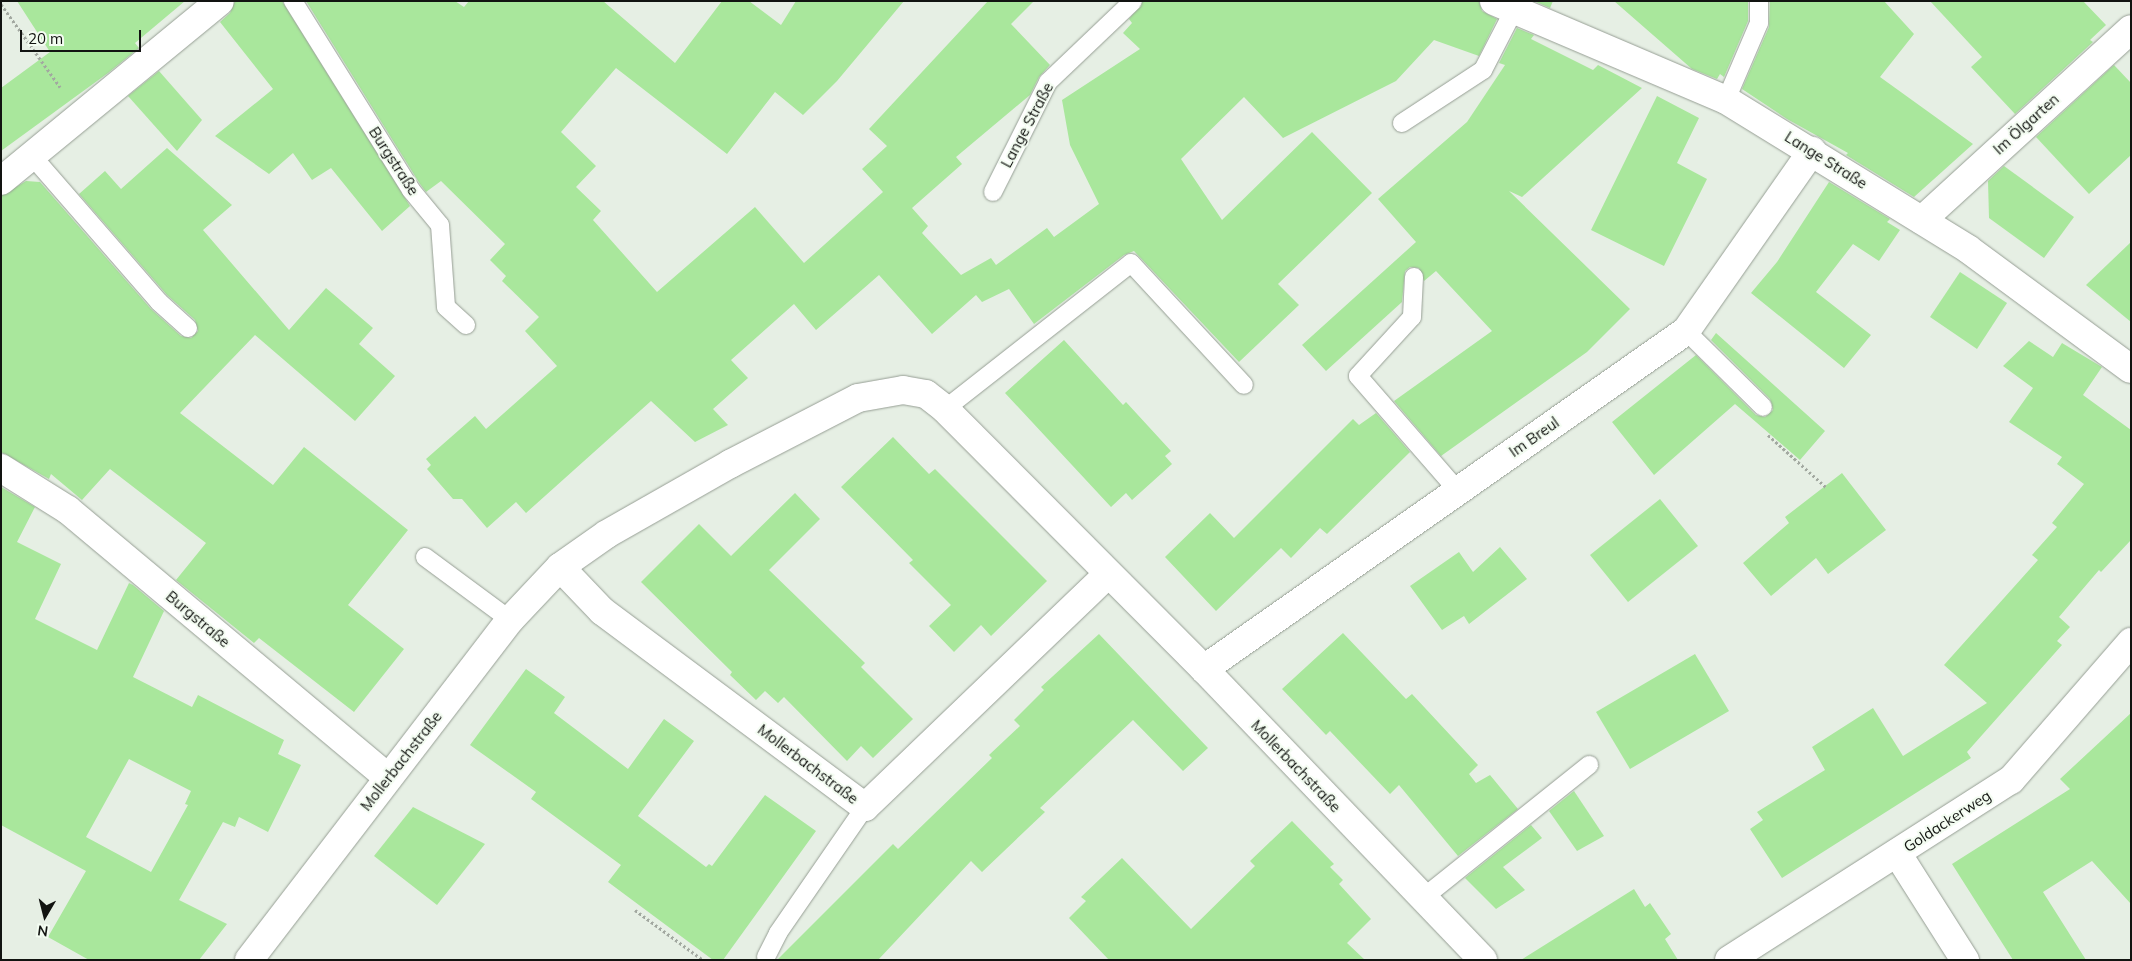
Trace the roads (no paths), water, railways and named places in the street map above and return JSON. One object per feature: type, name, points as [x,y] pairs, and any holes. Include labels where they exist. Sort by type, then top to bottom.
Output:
[{"type":"street","points":[[1,182],[220,1]]},
{"type":"street","name":"Lange Straße","points":[[1504,6],[1726,100],[1812,151],[1968,249],[2131,369]]},
{"type":"street","name":"Im Ölgarten","points":[[1922,220],[2131,29]]},
{"type":"street","name":"Im Breul","points":[[1204,670],[1457,490],[1686,331],[1812,151]]},
{"type":"street","name":"Mollerbachstraße","points":[[249,960],[510,620],[560,567],[623,524],[858,398],[903,390],[926,394],[945,409],[1204,670],[1483,960]]},
{"type":"street","name":"Burgstraße","points":[[1,468],[68,510],[388,778]]},
{"type":"street","name":"Mollerbachstraße","points":[[560,567],[602,611],[865,807],[1108,574]]},
{"type":"street","name":"Goldackerweg","points":[[1728,960],[2012,780],[2131,642]]},
{"type":"street","points":[[1897,853],[1965,960]]},
{"type":"lane","name":"Burgstraße","points":[[294,1],[411,190],[440,225],[446,307],[466,325]]},
{"type":"lane","name":"Lange Straße","points":[[993,192],[1048,82],[1133,1]]},
{"type":"lane","points":[[1726,100],[1760,23],[1759,1]]},
{"type":"lane","points":[[1402,123],[1483,70],[1504,6]]},
{"type":"lane","points":[[33,157],[159,302],[188,328]]},
{"type":"lane","points":[[945,409],[1131,263],[1244,385]]},
{"type":"lane","points":[[1414,277],[1412,316],[1358,376],[1457,490]]},
{"type":"lane","points":[[1686,331],[1763,407]]},
{"type":"lane","points":[[425,557],[510,620]]},
{"type":"lane","points":[[1423,898],[1589,765]]},
{"type":"lane","points":[[766,957],[778,933],[865,807]]}]
